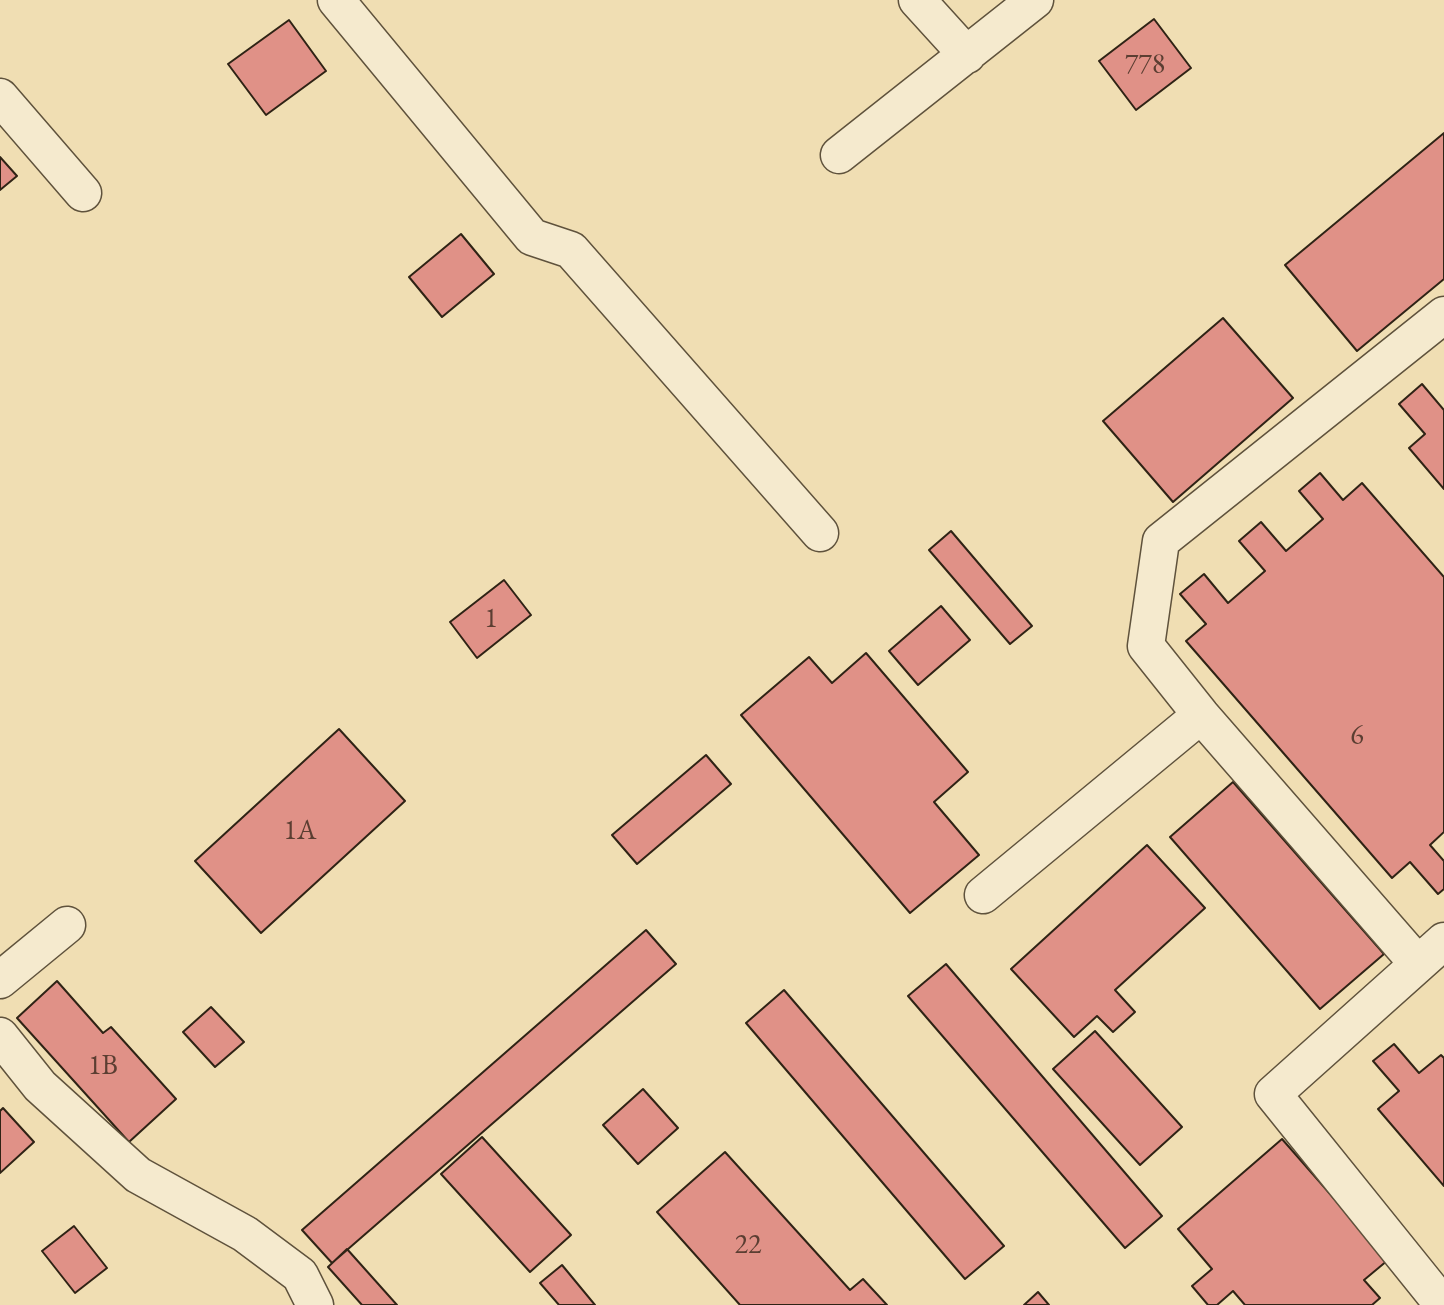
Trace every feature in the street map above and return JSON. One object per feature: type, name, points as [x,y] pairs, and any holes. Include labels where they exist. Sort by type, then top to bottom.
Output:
[{"type":"street","points":[[336,0],[532,237],[571,250],[820,533]]},
{"type":"street","points":[[917,0],[967,55]]},
{"type":"street","points":[[839,155],[1035,0]]},
{"type":"street","points":[[0,97],[83,193]]},
{"type":"street","points":[[1443,1305],[1273,1094],[1431,952],[1201,715],[1146,646],[1161,541],[1444,315]]},
{"type":"street","points":[[983,895],[1201,715]]},
{"type":"street","points":[[0,980],[67,925]]},
{"type":"street","points":[[0,1036],[40,1086],[138,1175],[256,1242],[300,1275],[315,1305]]},
{"type":"building","points":[[1154,19],[1191,68],[1136,110],[1099,61]]},
{"type":"building","points":[[289,20],[326,71],[266,115],[228,64]]},
{"type":"building","points":[[1444,133],[1444,279],[1357,351],[1285,265]]},
{"type":"building","points":[[0,157],[17,176],[0,190]]},
{"type":"building","points":[[461,234],[494,274],[442,317],[409,277]]},
{"type":"building","points":[[1223,318],[1293,398],[1173,502],[1103,421]]},
{"type":"building","points":[[1422,384],[1444,410],[1444,489],[1409,448],[1425,434],[1399,404]]},
{"type":"building","points":[[1320,473],[1343,500],[1362,483],[1444,577],[1444,832],[1430,845],[1444,861],[1444,889],[1438,894],[1410,862],[1392,878],[1186,641],[1206,624],[1180,594],[1204,574],[1228,603],[1265,571],[1239,541],[1261,522],[1286,551],[1323,519],[1299,491]]},
{"type":"building","points":[[951,531],[1032,626],[1010,644],[929,550]]},
{"type":"building","points":[[504,580],[531,615],[477,658],[450,622]]},
{"type":"building","points":[[941,606],[970,640],[918,685],[889,651]]},
{"type":"building","points":[[866,653],[968,772],[934,802],[979,855],[910,913],[741,715],[809,657],[832,683]]},
{"type":"building","points":[[339,729],[405,801],[261,933],[195,861]]},
{"type":"building","points":[[706,755],[731,784],[637,864],[612,835]]},
{"type":"building","points":[[1233,782],[1384,954],[1320,1009],[1170,837]]},
{"type":"building","points":[[1147,845],[1205,908],[1115,990],[1135,1012],[1113,1032],[1097,1016],[1074,1037],[1011,969]]},
{"type":"building","points":[[646,930],[676,964],[332,1263],[302,1230]]},
{"type":"building","points":[[946,964],[1162,1216],[1125,1248],[908,996]]},
{"type":"building","points":[[57,981],[103,1033],[111,1027],[176,1099],[129,1142],[17,1018]]},
{"type":"building","points":[[784,990],[1004,1246],[965,1279],[746,1023]]},
{"type":"building","points":[[211,1007],[244,1042],[215,1067],[183,1032]]},
{"type":"building","points":[[1095,1031],[1182,1127],[1140,1165],[1053,1069]]},
{"type":"building","points":[[1394,1044],[1419,1073],[1441,1055],[1444,1058],[1444,1186],[1378,1109],[1399,1091],[1373,1061]]},
{"type":"building","points":[[643,1089],[678,1128],[638,1164],[603,1125]]},
{"type":"building","points":[[3,1108],[34,1142],[0,1173],[0,1111]]},
{"type":"building","points":[[482,1137],[571,1235],[530,1272],[441,1174]]},
{"type":"building","points":[[1282,1139],[1388,1260],[1364,1280],[1380,1298],[1372,1305],[1245,1305],[1233,1291],[1217,1305],[1208,1305],[1192,1286],[1212,1269],[1178,1229]]},
{"type":"building","points":[[725,1152],[850,1290],[863,1279],[887,1305],[740,1305],[657,1212]]},
{"type":"building","points":[[74,1226],[107,1268],[75,1293],[42,1251]]},
{"type":"building","points":[[347,1249],[397,1305],[362,1305],[328,1267]]},
{"type":"building","points":[[562,1265],[595,1305],[559,1305],[540,1283]]},
{"type":"building","points":[[1038,1292],[1049,1305],[1024,1305]]}]
